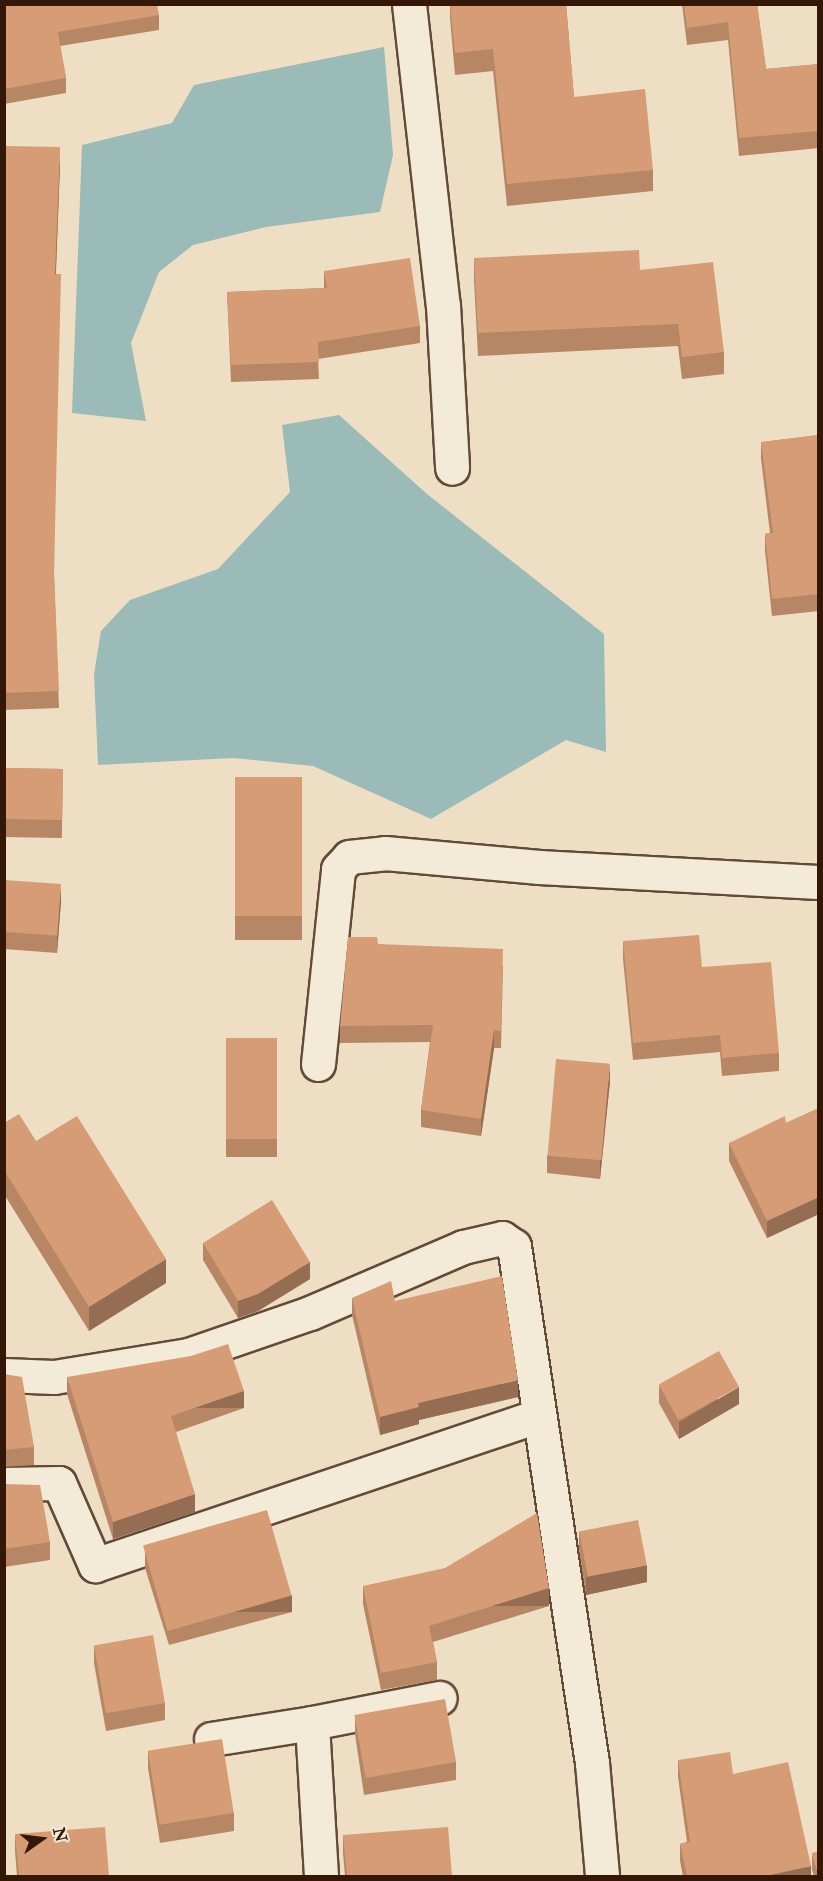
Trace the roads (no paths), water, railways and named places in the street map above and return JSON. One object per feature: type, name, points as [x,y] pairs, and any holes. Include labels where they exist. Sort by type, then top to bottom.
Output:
[{"type":"street","points":[[409,4],[443,305],[452,468]]},
{"type":"street","points":[[318,1064],[338,869],[349,857],[365,852],[386,852],[539,867],[819,882]]},
{"type":"street","points":[[4,1375],[54,1377],[188,1355],[310,1313],[463,1247],[502,1238],[514,1246],[592,1762],[602,1876]]},
{"type":"street","points":[[4,1484],[59,1483],[95,1565],[539,1416]]},
{"type":"street","points":[[211,1738],[312,1723],[440,1698]]},
{"type":"street","points":[[312,1723],[321,1876]]},
{"type":"water","points":[[384,47],[393,155],[380,212],[266,227],[193,245],[159,272],[131,343],[146,421],[72,413],[82,145],[172,123],[194,85]]},
{"type":"water","points":[[339,415],[427,494],[604,634],[606,752],[566,740],[431,819],[313,766],[233,758],[98,765],[94,674],[101,631],[130,600],[218,569],[290,492],[282,425]]}]
